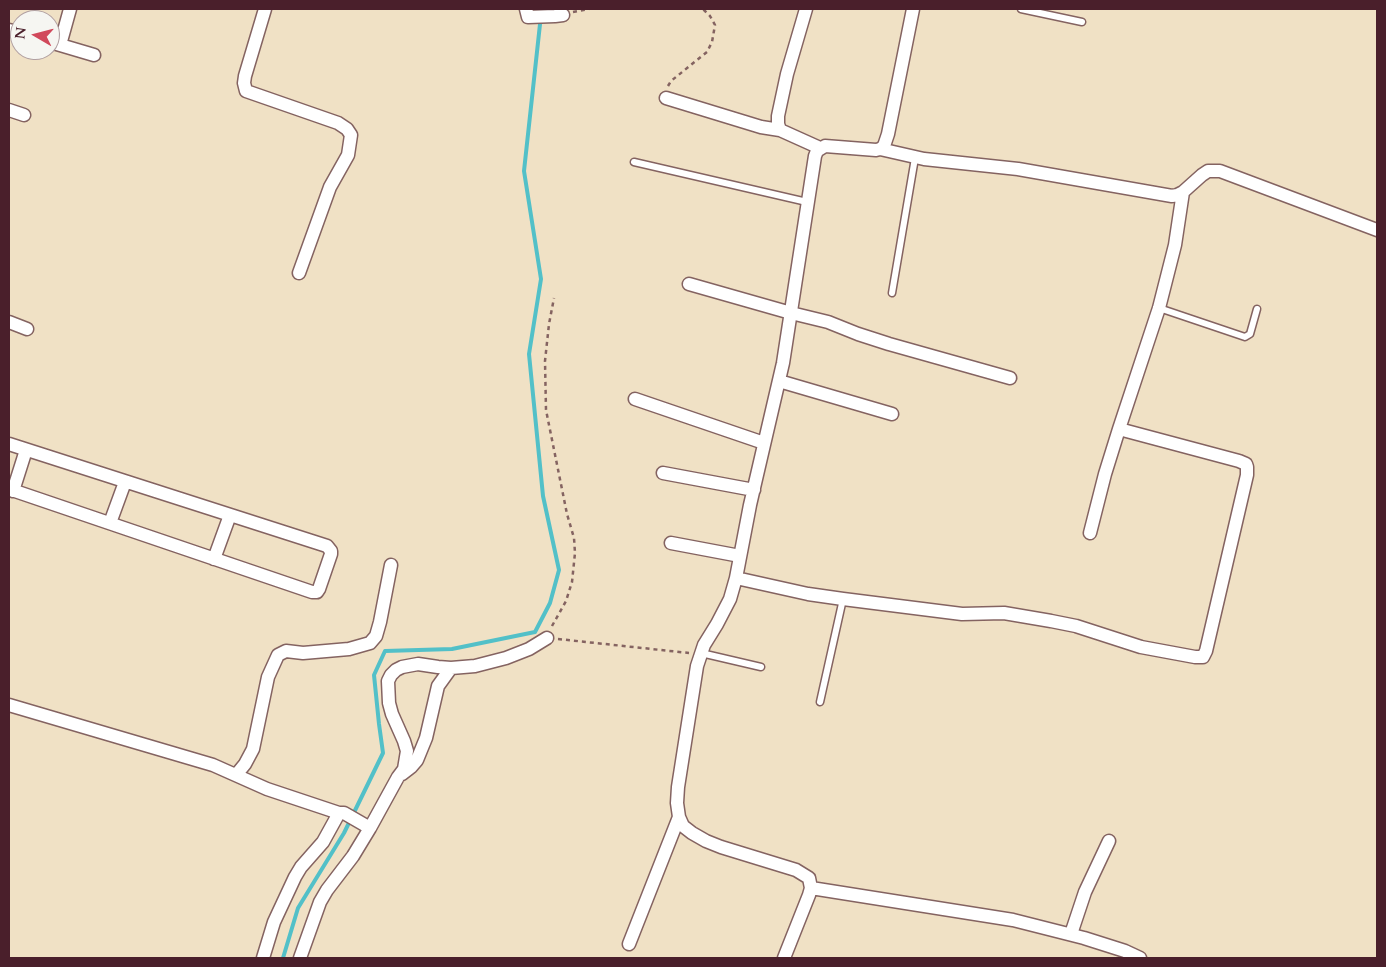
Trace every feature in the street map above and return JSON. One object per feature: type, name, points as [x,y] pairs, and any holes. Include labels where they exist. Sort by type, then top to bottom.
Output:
[{"type":"street","points":[[60,32],[70,9]]},
{"type":"street","points":[[265,9],[245,76],[246,91],[338,123],[347,128],[351,135],[348,155],[333,179],[299,274]]},
{"type":"street","points":[[780,130],[778,116],[787,74],[806,9]]},
{"type":"street","points":[[880,149],[884,146],[888,134],[913,9]]},
{"type":"street","points":[[529,12],[559,15]]},
{"type":"street","points":[[60,44],[94,54]]},
{"type":"street","points":[[666,98],[761,127],[780,130],[820,148],[830,146],[869,150],[880,149],[915,158],[1018,169],[1166,195],[1177,195],[1183,192],[1208,171],[1220,171],[1377,230]]},
{"type":"street","points":[[9,110],[24,115]]},
{"type":"street","points":[[784,958],[809,895],[809,878],[796,870],[721,847],[692,833],[683,826],[679,817],[678,787],[697,666],[701,654],[730,599],[736,578],[779,381],[815,156],[820,148]]},
{"type":"street","points":[[1090,533],[1119,428],[1159,308],[1175,245],[1183,192]]},
{"type":"street","points":[[689,284],[828,322],[882,341],[1010,378]]},
{"type":"street","points":[[9,322],[27,329]]},
{"type":"street","points":[[779,381],[892,414]]},
{"type":"street","points":[[635,399],[764,443]]},
{"type":"street","points":[[736,578],[808,594],[843,599],[962,614],[997,612],[1076,626],[1141,647],[1203,657],[1206,651],[1247,475],[1246,464],[1119,428]]},
{"type":"street","points":[[9,444],[327,546],[331,554],[319,589],[317,592],[312,592],[11,490],[26,450]]},
{"type":"street","points":[[663,473],[754,490]]},
{"type":"street","points":[[110,524],[124,482]]},
{"type":"street","points":[[214,559],[230,515]]},
{"type":"street","points":[[671,543],[740,556]]},
{"type":"street","points":[[236,775],[246,764],[253,748],[268,677],[278,655],[286,651],[303,653],[340,650],[370,643],[376,636],[380,622],[391,565]]},
{"type":"street","points":[[300,958],[320,902],[353,856],[368,827],[404,769],[407,751],[389,703],[388,681],[391,675],[402,667],[418,664],[451,668],[475,666],[506,658],[529,649],[547,638]]},
{"type":"street","points":[[398,777],[417,760],[426,738],[438,686],[451,668]]},
{"type":"street","points":[[9,704],[213,765],[274,792],[341,813],[368,827]]},
{"type":"street","points":[[263,958],[274,922],[295,877],[301,866],[323,842],[341,813]]},
{"type":"street","points":[[629,944],[679,817]]},
{"type":"street","points":[[1071,934],[1085,892],[1109,841]]},
{"type":"street","points":[[810,888],[995,916],[1071,934],[1125,951],[1140,958]]},
{"type":"lane","points":[[1020,9],[1082,22]]},
{"type":"lane","points":[[892,293],[915,158]]},
{"type":"lane","points":[[634,162],[807,202]]},
{"type":"lane","points":[[1159,308],[1245,337],[1250,334],[1256,309]]},
{"type":"lane","points":[[820,702],[843,599]]},
{"type":"lane","points":[[701,654],[762,667]]},
{"type":"path","points":[[666,98],[666,92],[671,81],[707,52],[712,42],[715,24],[703,9]]},
{"type":"path","points":[[554,298],[545,361],[546,410],[574,538],[575,553],[572,582],[566,601],[547,638],[701,654]]},
{"type":"waterway","points":[[283,958],[298,908],[344,833],[383,753],[374,675],[385,651],[452,649],[535,632],[550,603],[559,570],[543,496],[529,354],[541,279],[524,171],[541,15],[540,9]]}]
